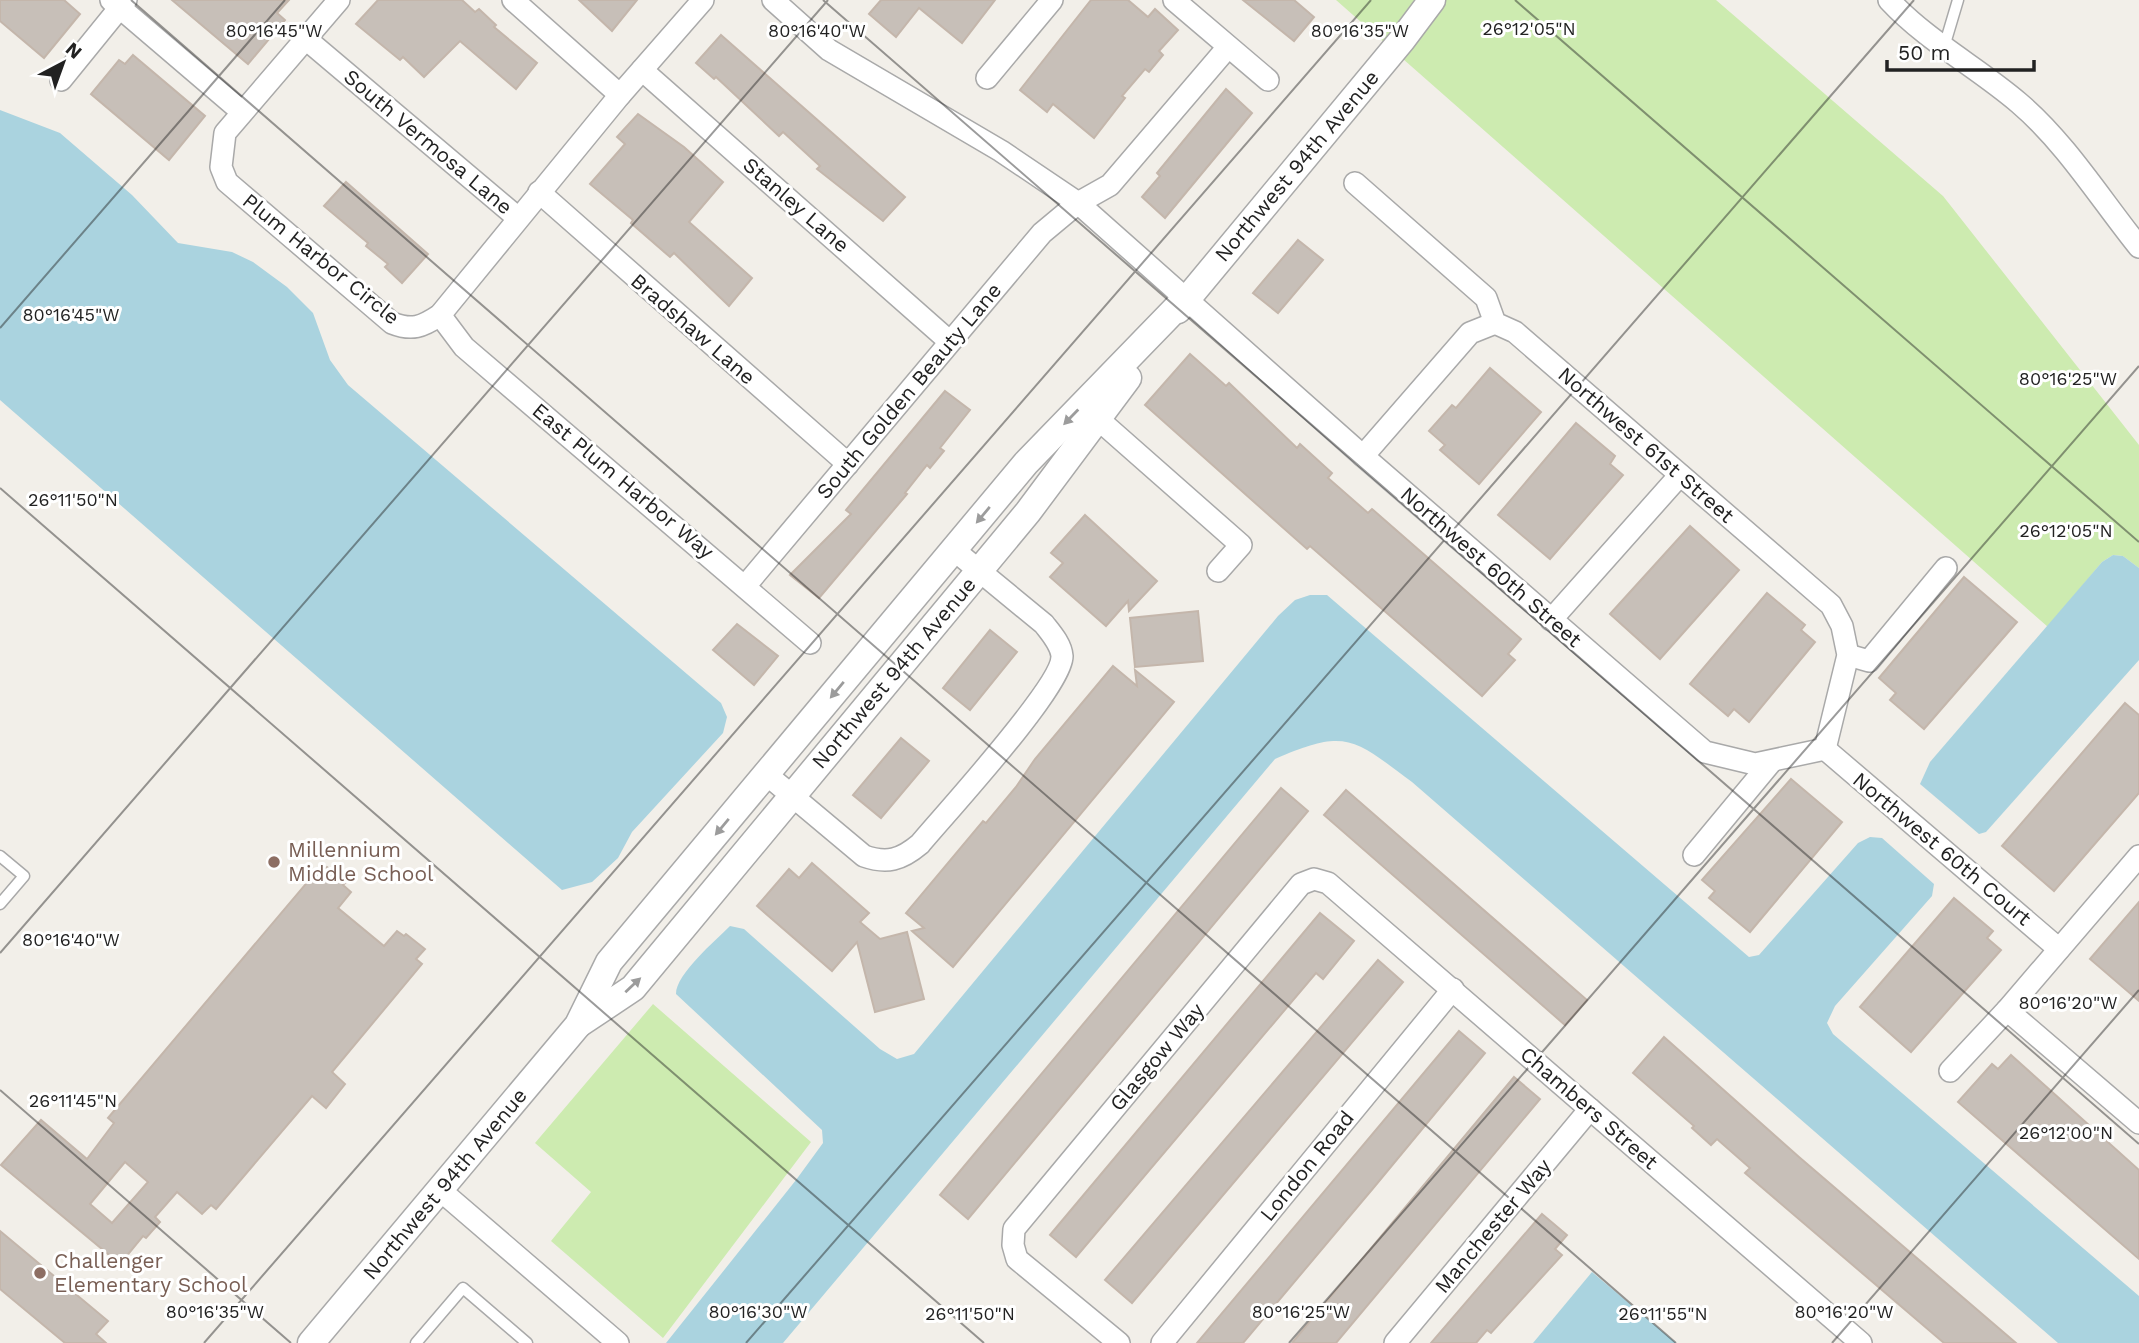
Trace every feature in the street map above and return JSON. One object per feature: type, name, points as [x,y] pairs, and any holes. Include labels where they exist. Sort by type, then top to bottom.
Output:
[{"type":"street","name":"Plum Harbor Circle","points":[[339,0],[241,111],[225,134],[221,167],[228,181],[392,323],[406,328],[421,327],[440,315],[538,192],[703,0]]},
{"type":"street","points":[[513,0],[620,94]]},
{"type":"street","name":"Northwest 60th Street","points":[[773,0],[829,50],[1001,150],[1078,204],[1363,456],[1705,752],[1755,764],[1825,750]]},
{"type":"street","points":[[987,78],[1052,0]]},
{"type":"street","points":[[1174,0],[1268,80]]},
{"type":"street","name":"Northwest 94th Avenue","points":[[578,1025],[633,988],[1050,484],[1187,298],[1402,40],[1432,0]]},
{"type":"street","points":[[1889,0],[2029,113],[2139,247]]},
{"type":"street","points":[[61,80],[119,3],[241,111]]},
{"type":"street","name":"South Vermosa Lane","points":[[306,39],[517,218]]},
{"type":"street","name":"South Golden Beauty Lane","points":[[746,585],[1042,233],[1078,204],[1110,184],[1228,47]]},
{"type":"street","name":"Stanley Lane","points":[[642,70],[949,341]]},
{"type":"street","points":[[1355,183],[1486,298],[1495,323],[1470,333],[1363,456]]},
{"type":"street","name":"Bradshaw Lane","points":[[538,192],[848,464]]},
{"type":"street","name":"Northwest 94th Avenue","points":[[312,1343],[578,1025],[609,962],[1026,463],[1187,298]]},
{"type":"street","name":"East Plum Harbor Way","points":[[440,315],[464,347],[746,585],[810,643]]},
{"type":"street","name":"Northwest 61st Street","points":[[1495,323],[1515,332],[1831,605],[1842,626],[1848,655],[1825,750]]},
{"type":"street","points":[[1098,419],[1241,545],[1219,571]]},
{"type":"street","points":[[1552,620],[1680,475]]},
{"type":"street","points":[[766,774],[864,856],[878,861],[895,860],[907,855],[946,813],[1041,699],[1058,673],[1062,656],[1055,638],[1044,624],[954,550]]},
{"type":"street","points":[[1848,655],[1869,661],[1946,568]]},
{"type":"street","name":"Northwest 60th Court","points":[[1825,750],[2059,949]]},
{"type":"street","points":[[1695,855],[1773,761]]},
{"type":"street","points":[[1950,1071],[2137,862]]},
{"type":"street","name":"Chambers Street","points":[[1314,879],[1328,883],[1453,989],[1861,1343]]},
{"type":"street","name":"Glasgow Way","points":[[1119,1343],[1017,1259],[1013,1245],[1014,1229],[1301,884],[1314,879]]},
{"type":"street","name":"London Road","points":[[1162,1343],[1453,989]]},
{"type":"street","points":[[2007,1010],[2139,1123]]},
{"type":"street","name":"Manchester Way","points":[[1395,1343],[1590,1109]]},
{"type":"street","points":[[440,1190],[612,1341]]},
{"type":"lane","points":[[1944,47],[1958,0]]},
{"type":"lane","points":[[0,856],[24,876],[0,904]]},
{"type":"lane","points":[[416,1343],[463,1288],[527,1343]]},
{"type":"green space","points":[[1336,0],[1716,0],[1943,196],[2139,445],[2139,568],[2123,556],[2113,555],[2102,562],[2048,627]]},
{"type":"green space","points":[[653,1004],[811,1142],[663,1338],[551,1241],[591,1192],[535,1143]]},
{"type":"water","points":[[0,110],[60,133],[132,195],[178,243],[232,252],[253,262],[287,287],[313,313],[330,360],[348,385],[721,703],[727,717],[723,733],[632,832],[618,858],[592,882],[562,890],[0,400]]},
{"type":"water","points":[[2113,555],[2123,556],[2139,568],[2139,660],[1986,832],[1979,834],[1920,784],[1930,762],[2102,562]]},
{"type":"water","points":[[1310,595],[1327,595],[1749,957],[1759,955],[1858,843],[1870,837],[1882,838],[1934,884],[1932,896],[1835,1006],[1827,1023],[1833,1034],[2139,1296],[2139,1343],[2058,1343],[1412,782],[1361,747],[1334,741],[1318,743],[1275,759],[783,1343],[666,1343],[823,1143],[822,1130],[676,994],[682,977],[689,968],[730,926],[744,929],[880,1049],[897,1059],[914,1054],[1278,616],[1295,600]]},
{"type":"water","points":[[1592,1272],[1676,1343],[1533,1343]]},
{"type":"building","points":[[0,0],[64,0],[80,14],[44,58],[0,21]]},
{"type":"building","points":[[172,0],[289,0],[277,13],[285,20],[248,64]]},
{"type":"building","points":[[378,0],[462,0],[475,12],[479,9],[496,25],[494,27],[537,63],[516,89],[460,41],[424,77],[403,57],[400,60],[356,24]]},
{"type":"building","points":[[579,0],[637,0],[612,31]]},
{"type":"building","points":[[881,0],[995,0],[962,43],[919,8],[896,37],[869,14]]},
{"type":"building","points":[[1091,0],[1128,0],[1148,17],[1155,9],[1178,30],[1159,51],[1163,55],[1149,72],[1145,69],[1122,96],[1125,98],[1094,138],[1053,104],[1047,112],[1020,90]]},
{"type":"building","points":[[1243,0],[1294,0],[1314,17],[1294,41]]},
{"type":"building","points":[[721,35],[905,197],[883,221],[817,169],[820,166],[783,132],[779,136],[716,77],[714,79],[696,63]]},
{"type":"building","points":[[133,55],[205,116],[169,160],[91,94],[119,60],[125,64]]},
{"type":"building","points":[[1226,89],[1252,113],[1165,218],[1142,197],[1160,176],[1157,173]]},
{"type":"building","points":[[638,114],[684,147],[723,182],[689,222],[752,278],[729,306],[674,253],[670,257],[631,223],[633,220],[590,184],[625,144],[617,137]]},
{"type":"building","points":[[346,182],[428,254],[402,283],[385,267],[388,264],[366,246],[368,243],[324,206]]},
{"type":"building","points":[[1298,240],[1323,260],[1278,313],[1253,293]]},
{"type":"building","points":[[1190,354],[1226,386],[1229,383],[1297,448],[1300,444],[1332,473],[1328,478],[1368,513],[1372,509],[1521,639],[1508,654],[1515,660],[1482,696],[1310,546],[1307,549],[1145,405]]},
{"type":"building","points":[[1490,368],[1541,412],[1479,484],[1440,450],[1445,445],[1429,431],[1452,405],[1456,408]]},
{"type":"building","points":[[945,391],[970,410],[940,448],[944,451],[930,468],[927,465],[905,493],[907,494],[819,598],[790,575],[851,514],[846,510]]},
{"type":"building","points":[[1576,423],[1615,456],[1610,464],[1623,475],[1550,559],[1498,515]]},
{"type":"building","points":[[1085,515],[1157,581],[1129,611],[1128,601],[1106,626],[1050,577],[1063,563],[1051,553]]},
{"type":"building","points":[[1690,526],[1739,570],[1660,659],[1610,614]]},
{"type":"building","points":[[1964,577],[2017,622],[1924,729],[1890,700],[1896,693],[1879,678]]},
{"type":"building","points":[[1767,593],[1805,625],[1801,630],[1815,642],[1749,722],[1734,709],[1728,716],[1690,684]]},
{"type":"building","points":[[1198,611],[1203,661],[1135,667],[1130,618]]},
{"type":"building","points":[[737,624],[778,656],[754,685],[713,650]]},
{"type":"building","points":[[990,630],[1017,652],[970,710],[943,688]]},
{"type":"building","points":[[1113,666],[1137,686],[1135,670],[1174,702],[953,967],[912,931],[924,928],[906,913],[983,821],[986,823],[1035,759]]},
{"type":"building","points":[[2125,703],[2139,715],[2139,793],[2054,891],[2002,846]]},
{"type":"building","points":[[901,738],[929,761],[881,818],[853,795]]},
{"type":"building","points":[[1791,779],[1842,822],[1750,932],[1709,898],[1715,891],[1702,880]]},
{"type":"building","points":[[1281,788],[1308,811],[968,1219],[940,1195]]},
{"type":"building","points":[[1346,790],[1587,1000],[1565,1025],[1324,815]]},
{"type":"building","points":[[812,863],[869,913],[860,922],[880,939],[907,932],[924,999],[875,1012],[857,942],[832,971],[757,906],[789,869],[799,878]]},
{"type":"building","points":[[327,867],[346,882],[343,885],[351,892],[338,908],[384,946],[397,931],[404,936],[406,934],[425,949],[416,959],[422,964],[332,1072],[345,1084],[326,1108],[312,1096],[216,1209],[211,1205],[202,1214],[177,1192],[155,1217],[160,1222],[146,1238],[143,1236],[120,1264],[1,1165],[41,1120],[87,1159],[114,1123],[108,1118],[315,873],[319,876]],"holes":[[[125,1162],[148,1182],[112,1223],[90,1204]]]},
{"type":"building","points":[[1954,898],[1993,931],[1987,938],[2001,950],[1911,1052],[1860,1007]]},
{"type":"building","points":[[2139,902],[2139,1001],[2090,959]]},
{"type":"building","points":[[1320,913],[1354,941],[1323,979],[1316,973],[1076,1257],[1050,1235]]},
{"type":"building","points":[[1378,960],[1403,982],[1132,1303],[1105,1280]]},
{"type":"building","points":[[1459,1031],[1485,1053],[1375,1186],[1243,1343],[1197,1343]]},
{"type":"building","points":[[1664,1037],[2016,1343],[1944,1343],[1745,1173],[1750,1168],[1717,1139],[1711,1145],[1692,1128],[1694,1126],[1633,1073]]},
{"type":"building","points":[[2011,1055],[2139,1170],[2139,1259],[1958,1102],[1992,1064],[1998,1069]]},
{"type":"building","points":[[1514,1077],[1540,1099],[1336,1343],[1292,1343]]},
{"type":"building","points":[[1542,1214],[1567,1235],[1555,1249],[1562,1255],[1491,1333],[1487,1330],[1476,1343],[1431,1343]]},
{"type":"building","points":[[0,1231],[108,1321],[96,1334],[106,1343],[65,1343],[0,1289]]},
{"type":"place","name":"Millennium Middle School","points":[[274,862]]},
{"type":"place","name":"Challenger Elementary School","points":[[40,1273]]}]
